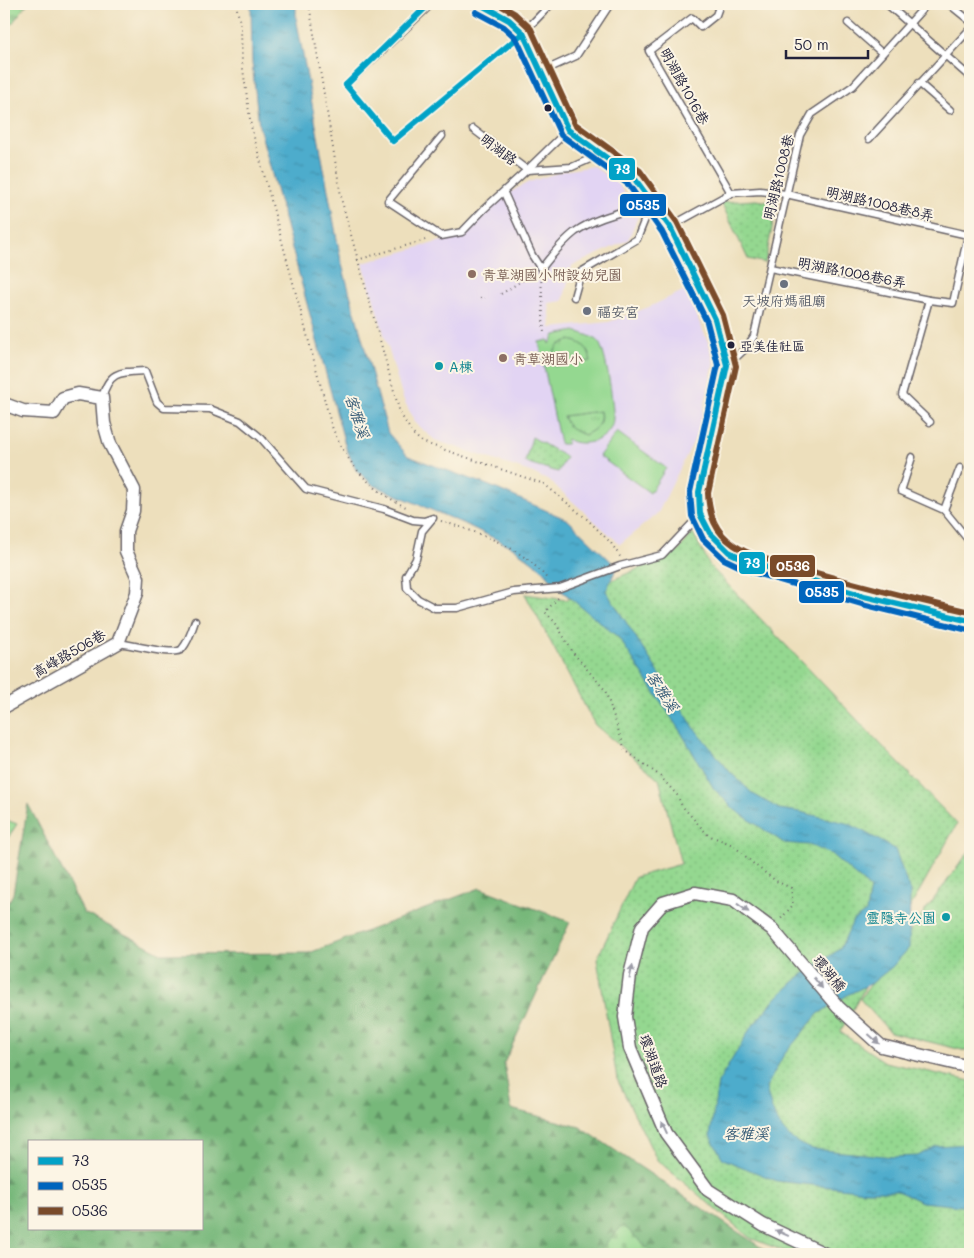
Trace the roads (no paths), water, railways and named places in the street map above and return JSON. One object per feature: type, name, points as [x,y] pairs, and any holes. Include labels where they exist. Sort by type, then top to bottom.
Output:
[{"type":"street","points":[[480,4],[509,20],[523,33],[568,130],[634,178],[670,227],[715,319],[727,366],[699,492],[700,514],[710,533],[729,552],[752,562],[864,596],[970,621]]},
{"type":"street","points":[[4,404],[23,411],[54,413],[63,398],[78,394],[102,398]]},
{"type":"street","name":"高峰路506巷","points":[[4,707],[118,643],[137,593],[138,578],[126,551],[126,531],[133,511],[134,490],[110,444],[104,423],[102,398]]},
{"type":"street","name":"環湖道路","points":[[799,959],[772,929],[733,900],[695,893],[664,903],[642,927],[630,975],[624,1017],[630,1048],[666,1133],[708,1190],[763,1225],[825,1254]]},
{"type":"street","name":"環湖橋","points":[[799,959],[838,1007],[881,1046],[970,1067]]},
{"type":"lane","points":[[429,4],[346,85],[394,141],[523,33],[551,4]]},
{"type":"lane","points":[[540,72],[576,56],[610,4]]},
{"type":"lane","name":"明湖路1016巷","points":[[720,4],[716,15],[701,28],[692,18],[649,51],[731,193]]},
{"type":"lane","points":[[888,4],[970,77]]},
{"type":"lane","name":"明湖路1008巷","points":[[727,366],[747,347],[754,336],[800,135],[812,114],[853,86],[927,4]]},
{"type":"lane","points":[[949,4],[970,21]]},
{"type":"lane","points":[[848,23],[882,53]]},
{"type":"lane","points":[[869,139],[970,29]]},
{"type":"lane","points":[[919,83],[950,110]]},
{"type":"lane","name":"明湖路","points":[[473,129],[527,170],[568,130]]},
{"type":"lane","points":[[442,136],[388,201],[441,236],[462,232],[527,170],[572,167],[602,154]]},
{"type":"lane","points":[[670,227],[731,193],[760,191],[786,194]]},
{"type":"lane","points":[[504,192],[529,249],[541,269],[555,251],[575,232],[600,219],[652,203]]},
{"type":"lane","name":"明湖路1008巷8弄","points":[[786,194],[968,235],[953,303]]},
{"type":"lane","points":[[574,297],[581,272],[637,239],[652,203]]},
{"type":"lane","name":"明湖路1008巷6弄","points":[[770,268],[929,300],[953,303]]},
{"type":"lane","points":[[929,300],[902,395],[930,422]]},
{"type":"lane","points":[[102,398],[108,381],[116,375],[124,371],[145,371],[157,402],[164,408],[210,409],[240,421],[261,438],[306,489],[384,510],[413,520],[424,521],[433,518],[422,531],[416,559],[406,576],[407,588],[418,600],[435,608],[457,608],[514,592],[557,588],[662,555],[700,514]]},
{"type":"lane","points":[[912,457],[901,491],[944,510],[970,542]]},
{"type":"lane","points":[[944,510],[960,468]]},
{"type":"lane","points":[[118,643],[140,646],[171,654],[181,651],[188,640],[195,621]]},
{"type":"water","name":"客雅溪","points":[[251,4],[296,4],[296,17],[341,261],[388,433],[408,456],[490,486],[568,520],[617,567],[606,591],[695,729],[730,772],[753,794],[779,809],[850,824],[895,849],[910,892],[909,948],[892,967],[872,983],[849,994],[818,1014],[783,1056],[766,1088],[775,1117],[780,1126],[801,1145],[812,1149],[894,1157],[918,1156],[936,1146],[970,1144],[970,1207],[922,1202],[897,1191],[866,1191],[777,1181],[723,1159],[710,1136],[718,1083],[750,1029],[777,997],[799,977],[840,949],[853,921],[866,912],[870,888],[831,854],[809,845],[784,843],[735,810],[714,789],[682,734],[619,638],[558,588],[544,571],[514,548],[469,526],[373,485],[356,470],[346,448],[259,126],[252,63]]},
{"type":"place","name":"青草湖國小附設幼兒園","points":[[472,274]]},
{"type":"place","name":"天坡府媽祖廟","points":[[784,284]]},
{"type":"place","name":"福安宮","points":[[587,311]]},
{"type":"place","name":"亞美佳社區","points":[[731,345]]},
{"type":"place","name":"青草湖國小","points":[[503,358]]},
{"type":"place","name":"A棟","points":[[439,366]]},
{"type":"place","name":"靈隱寺公園","points":[[946,917]]}]
